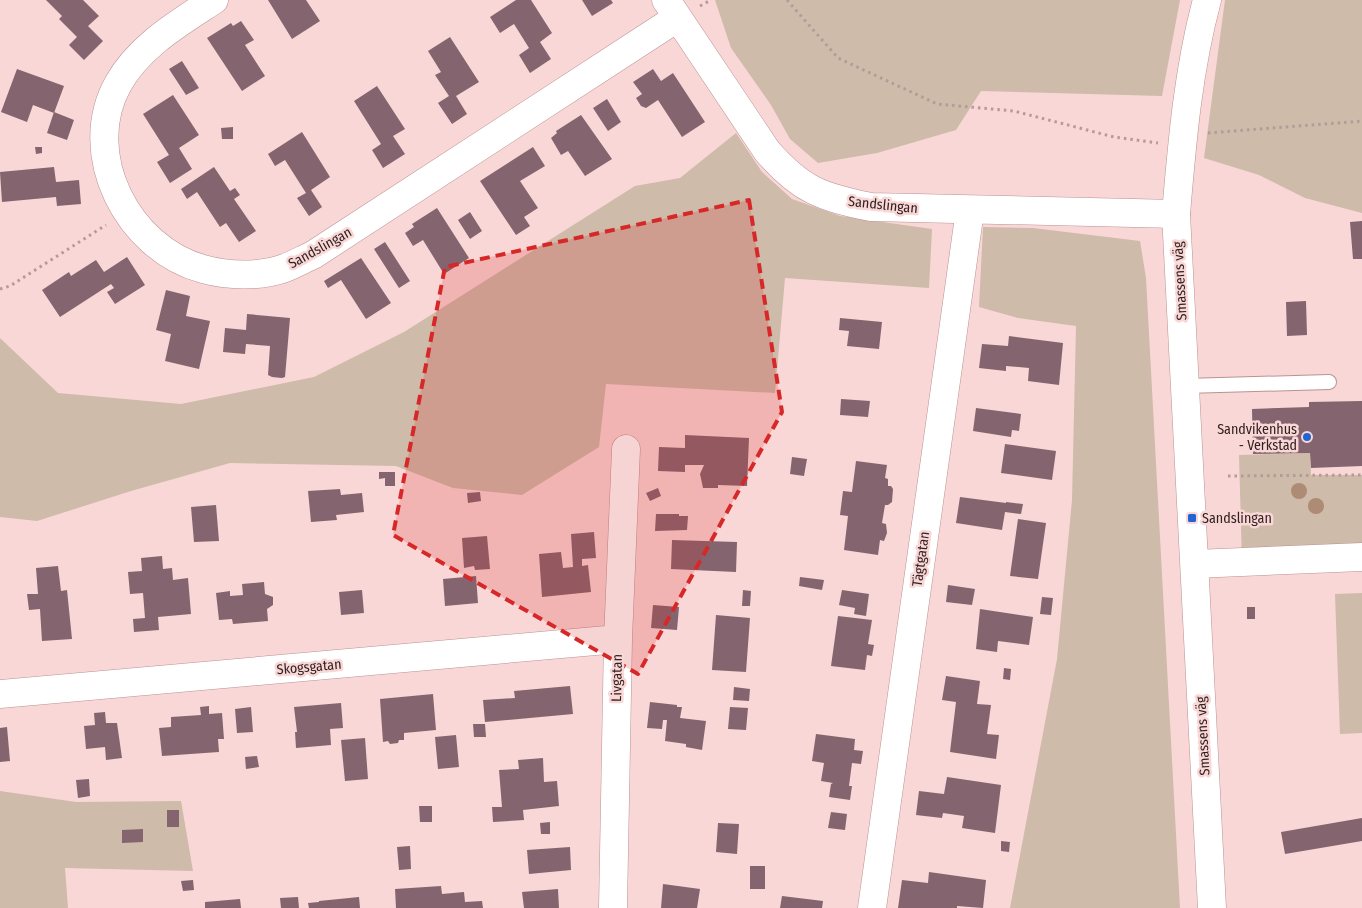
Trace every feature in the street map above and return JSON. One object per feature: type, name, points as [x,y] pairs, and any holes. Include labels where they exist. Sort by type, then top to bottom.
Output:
[{"type":"street","name":"Sandslingan","points":[[214,0],[155,40],[141,53],[117,85],[106,118],[104,147],[110,177],[126,212],[151,242],[183,262],[202,269],[238,274],[261,273],[284,268],[313,255],[354,230],[672,9],[767,151],[784,170],[800,183],[820,194],[843,202],[871,207],[1176,214]]},
{"type":"street","name":"Smassens väg","points":[[1208,0],[1194,63],[1182,138],[1176,214],[1212,908]]},
{"type":"street","name":"Tägtgatan","points":[[872,908],[970,210]]},
{"type":"street","name":"Livgatan","points":[[612,908],[618,639],[626,449]]},
{"type":"street","points":[[1195,564],[1362,557]]},
{"type":"street","name":"Skogsgatan","points":[[0,694],[618,639]]},
{"type":"lane","points":[[1185,386],[1329,382]]},
{"type":"path","points":[[787,0],[838,58],[937,104],[1014,111],[1114,137],[1162,144],[1201,133],[1362,121]]},
{"type":"path","points":[[0,289],[10,286],[126,212]]},
{"type":"path","points":[[1228,476],[1362,475]]},
{"type":"highlighted area","points":[[749,200],[782,412],[638,674],[393,535],[445,267]]},
{"type":"shaded area","points":[[715,0],[1180,0],[1162,96],[981,91],[956,130],[877,153],[818,163],[790,139],[771,105],[731,48]]},
{"type":"shaded area","points":[[1225,0],[1362,0],[1362,213],[1305,198],[1259,175],[1204,158]]},
{"type":"shaded area","points":[[736,133],[762,172],[792,199],[840,216],[932,229],[929,288],[785,278],[775,393],[606,384],[599,447],[522,495],[453,488],[396,466],[230,463],[131,491],[37,521],[0,517],[0,338],[58,393],[181,404],[314,377],[404,332],[635,186],[680,178]]},
{"type":"shaded area","points":[[983,227],[1033,228],[1140,241],[1146,278],[1180,908],[1010,908],[1057,659],[1072,500],[1076,326],[1018,318],[979,307]]},
{"type":"shaded area","points":[[1310,453],[1311,475],[1362,475],[1362,557],[1242,562],[1239,455]]},
{"type":"shaded area","points":[[1362,593],[1362,733],[1340,734],[1335,594]]},
{"type":"shaded area","points":[[0,791],[76,802],[181,801],[193,871],[65,868],[68,908],[0,908]]},
{"type":"building","points":[[46,0],[83,0],[99,16],[88,26],[103,41],[84,60],[69,45],[77,37],[59,19],[62,16]]},
{"type":"building","points":[[268,0],[306,0],[320,21],[292,39]]},
{"type":"building","points":[[516,0],[531,0],[552,33],[540,42],[551,59],[530,73],[519,55],[529,48],[514,24],[500,33],[490,17]]},
{"type":"building","points":[[582,0],[611,0],[613,3],[592,16]]},
{"type":"building","points":[[241,21],[254,40],[245,45],[265,76],[242,91],[207,38],[231,23],[233,26]]},
{"type":"building","points":[[450,37],[479,82],[456,96],[467,114],[452,124],[438,103],[449,96],[435,75],[441,72],[428,51]]},
{"type":"building","points":[[182,61],[199,88],[186,95],[169,69]]},
{"type":"building","points":[[17,69],[64,86],[54,113],[33,105],[27,122],[1,112]]},
{"type":"building","points":[[653,69],[661,81],[673,73],[705,122],[682,137],[658,100],[646,108],[641,106],[636,98],[642,94],[633,82]]},
{"type":"building","points":[[377,86],[405,129],[393,136],[405,154],[383,168],[372,150],[381,144],[354,101]]},
{"type":"building","points":[[173,95],[199,135],[179,148],[192,169],[170,183],[157,162],[169,155],[143,114]]},
{"type":"building","points":[[607,99],[621,122],[608,131],[593,108]]},
{"type":"building","points":[[54,112],[74,120],[67,140],[47,133]]},
{"type":"building","points":[[581,115],[612,159],[585,176],[568,151],[561,155],[551,138],[557,133],[556,131]]},
{"type":"building","points":[[233,127],[233,139],[222,139],[221,128]]},
{"type":"building","points":[[302,132],[330,177],[311,190],[322,207],[309,216],[297,198],[306,193],[285,160],[275,166],[268,154]]},
{"type":"building","points":[[35,147],[42,147],[42,153],[36,154]]},
{"type":"building","points":[[533,147],[545,166],[520,181],[538,208],[524,217],[530,226],[516,235],[480,181]]},
{"type":"building","points":[[54,167],[56,182],[79,180],[81,204],[57,206],[56,197],[2,202],[0,172]]},
{"type":"building","points":[[214,167],[230,191],[235,188],[240,195],[234,199],[256,231],[239,242],[226,223],[220,227],[197,192],[187,199],[181,189]]},
{"type":"building","points":[[437,208],[469,258],[444,274],[423,240],[413,246],[405,233],[414,227],[412,224]]},
{"type":"building","points":[[470,212],[482,231],[470,239],[458,220]]},
{"type":"building","points":[[1362,221],[1362,259],[1353,259],[1350,222]]},
{"type":"building","points":[[385,242],[410,281],[399,288],[374,249]]},
{"type":"building","points":[[127,257],[145,285],[115,304],[107,292],[114,288],[111,284],[60,317],[42,290],[69,272],[71,276],[96,260],[104,272]]},
{"type":"building","points":[[361,258],[391,303],[366,319],[341,280],[328,288],[324,281]]},
{"type":"building","points":[[166,290],[190,296],[186,316],[210,321],[199,369],[165,361],[171,334],[156,330]]},
{"type":"building","points":[[1306,301],[1307,335],[1287,336],[1286,302]]},
{"type":"building","points":[[247,314],[290,318],[285,377],[272,377],[268,375],[270,346],[246,344],[245,354],[223,352],[225,328],[246,330]]},
{"type":"building","points":[[840,318],[882,322],[879,349],[847,346],[849,331],[839,330]]},
{"type":"building","points":[[1009,336],[1063,343],[1059,385],[1028,381],[1029,368],[1006,366],[1006,371],[979,368],[982,344],[1008,346]]},
{"type":"building","points":[[841,399],[870,401],[868,417],[840,415]]},
{"type":"building","name":"Sandvikenhus - Verkstad","points":[[1362,401],[1362,466],[1311,468],[1310,453],[1253,454],[1252,409],[1309,407],[1309,402]]},
{"type":"building","points":[[976,408],[1021,414],[1019,431],[1012,430],[1011,437],[973,431]]},
{"type":"building","points":[[685,435],[749,438],[747,486],[718,485],[718,488],[703,488],[700,474],[704,465],[685,465],[685,472],[658,471],[659,447],[685,448]]},
{"type":"building","points":[[1005,444],[1056,451],[1052,480],[1001,473]]},
{"type":"building","points":[[792,457],[807,459],[804,476],[790,474]]},
{"type":"building","points":[[856,461],[887,465],[885,478],[888,479],[888,486],[891,486],[893,489],[892,502],[885,505],[882,523],[886,524],[887,533],[884,541],[880,540],[878,555],[844,550],[848,516],[840,515],[843,491],[852,492]]},
{"type":"building","points":[[379,472],[395,472],[395,486],[385,486],[385,478],[379,479]]},
{"type":"building","points":[[658,488],[661,496],[650,501],[646,493]]},
{"type":"building","points":[[340,489],[341,495],[362,493],[364,512],[336,515],[337,520],[311,522],[308,491]]},
{"type":"building","points":[[480,492],[481,501],[468,503],[467,493]]},
{"type":"building","points":[[960,497],[1023,504],[1021,514],[1005,512],[1002,530],[956,523]]},
{"type":"building","points":[[216,505],[219,541],[194,542],[191,507]]},
{"type":"building","points":[[656,514],[688,516],[687,530],[655,531]]},
{"type":"building","points":[[1018,519],[1046,523],[1038,579],[1010,576]]},
{"type":"building","points":[[594,532],[596,558],[582,559],[582,566],[588,565],[591,592],[542,597],[539,554],[561,552],[563,568],[573,567],[571,534]]},
{"type":"building","points":[[487,536],[490,569],[475,570],[474,566],[464,568],[462,538]]},
{"type":"building","points":[[672,540],[737,542],[736,572],[671,569]]},
{"type":"building","points":[[162,556],[163,569],[172,568],[173,580],[188,578],[191,614],[158,617],[159,630],[134,632],[133,619],[145,618],[143,593],[130,594],[128,572],[142,571],[141,558]]},
{"type":"building","points":[[58,566],[61,591],[67,590],[72,639],[42,641],[40,609],[29,610],[27,594],[38,594],[36,568]]},
{"type":"building","points":[[476,576],[478,603],[445,606],[443,579]]},
{"type":"building","points":[[800,577],[824,580],[822,590],[799,586]]},
{"type":"building","points":[[264,582],[265,594],[273,597],[273,605],[267,609],[268,621],[233,624],[232,619],[219,620],[216,593],[230,591],[230,596],[243,595],[242,584]]},
{"type":"building","points":[[948,585],[975,589],[972,605],[946,602]]},
{"type":"building","points":[[362,590],[364,613],[341,615],[339,592]]},
{"type":"building","points":[[743,590],[751,591],[750,606],[742,606]]},
{"type":"building","points":[[842,590],[869,594],[866,616],[854,614],[855,608],[839,605]]},
{"type":"building","points":[[1042,597],[1053,598],[1051,615],[1040,614]]},
{"type":"building","points":[[653,605],[679,607],[677,630],[651,628]]},
{"type":"building","points":[[1247,607],[1255,607],[1255,619],[1247,619]]},
{"type":"building","points":[[980,609],[1033,617],[1029,645],[998,641],[997,652],[976,649]]},
{"type":"building","points":[[716,615],[750,618],[746,672],[712,670]]},
{"type":"building","points":[[838,616],[872,620],[868,644],[874,645],[872,656],[867,655],[865,670],[831,666]]},
{"type":"building","points":[[1004,668],[1011,669],[1010,680],[1003,679]]},
{"type":"building","points":[[946,676],[980,681],[977,704],[991,705],[987,734],[999,735],[996,759],[950,752],[956,702],[942,700]]},
{"type":"building","points":[[570,686],[573,714],[485,722],[483,700],[515,698],[514,691]]},
{"type":"building","points":[[734,687],[750,689],[749,701],[733,700]]},
{"type":"building","points":[[433,694],[436,730],[404,733],[404,740],[399,740],[398,743],[390,744],[388,741],[383,742],[380,699]]},
{"type":"building","points":[[650,702],[677,705],[677,707],[682,707],[680,718],[706,721],[702,750],[686,747],[686,744],[665,741],[667,720],[663,720],[662,729],[647,728]]},
{"type":"building","points":[[341,703],[343,728],[330,729],[331,745],[296,748],[295,732],[297,732],[294,707]]},
{"type":"building","points":[[209,706],[209,714],[222,713],[224,739],[218,739],[219,752],[162,756],[159,728],[171,727],[171,717],[201,715],[200,707]]},
{"type":"building","points":[[251,707],[253,732],[237,733],[235,709]]},
{"type":"building","points":[[730,707],[748,708],[746,730],[728,729]]},
{"type":"building","points":[[105,712],[106,723],[117,723],[122,758],[106,760],[105,747],[86,749],[84,726],[95,725],[94,713]]},
{"type":"building","points":[[473,724],[485,724],[486,737],[474,737]]},
{"type":"building","points":[[7,727],[10,761],[0,762],[0,728]]},
{"type":"building","points":[[816,734],[855,739],[854,750],[863,751],[861,764],[852,763],[849,786],[852,786],[850,800],[829,797],[831,784],[833,783],[821,781],[824,763],[812,761]]},
{"type":"building","points":[[456,735],[459,767],[438,769],[435,737]]},
{"type":"building","points":[[365,738],[368,779],[345,781],[341,740]]},
{"type":"building","points":[[257,756],[259,767],[246,769],[245,757]]},
{"type":"building","points":[[543,758],[544,782],[557,781],[559,806],[523,810],[524,820],[493,822],[492,807],[502,807],[499,770],[519,769],[518,760]]},
{"type":"building","points":[[947,777],[1001,785],[995,833],[962,828],[964,816],[943,813],[942,818],[916,815],[919,791],[944,794]]},
{"type":"building","points":[[89,779],[90,796],[78,798],[76,780]]},
{"type":"building","points":[[419,806],[432,806],[432,822],[420,822]]},
{"type":"building","points":[[167,810],[179,810],[179,827],[167,827]]},
{"type":"building","points":[[831,812],[847,814],[845,830],[828,828]]},
{"type":"building","points":[[1362,818],[1362,841],[1285,854],[1281,832]]},
{"type":"building","points":[[550,822],[550,834],[541,834],[540,823]]},
{"type":"building","points":[[718,823],[739,824],[737,854],[716,852]]},
{"type":"building","points":[[143,829],[143,842],[122,843],[122,830]]},
{"type":"building","points":[[1001,841],[1010,842],[1009,852],[1001,851]]},
{"type":"building","points":[[410,846],[411,869],[399,870],[397,847]]},
{"type":"building","points":[[570,847],[571,870],[529,874],[527,850]]},
{"type":"building","points":[[750,866],[765,866],[765,889],[750,889]]},
{"type":"building","points":[[929,872],[986,880],[983,908],[957,906],[957,908],[898,908],[902,880],[928,883]]},
{"type":"building","points":[[193,880],[194,890],[183,891],[181,881]]},
{"type":"building","points":[[663,884],[700,889],[697,908],[661,908]]},
{"type":"building","points":[[441,886],[442,894],[464,892],[465,902],[482,901],[483,908],[396,908],[395,889]]},
{"type":"building","points":[[558,889],[559,908],[524,908],[522,892]]},
{"type":"building","points":[[782,896],[823,901],[822,908],[780,908]]},
{"type":"building","points":[[298,897],[299,908],[281,908],[280,898]]},
{"type":"building","points":[[359,897],[360,908],[309,908],[308,903],[319,901]]},
{"type":"building","points":[[240,899],[241,908],[205,908],[205,902]]},
{"type":"place","name":"Sandvikenhus - Verkstad","points":[[1307,437]]},
{"type":"place","name":"Sandslingan","points":[[1192,518]]}]
